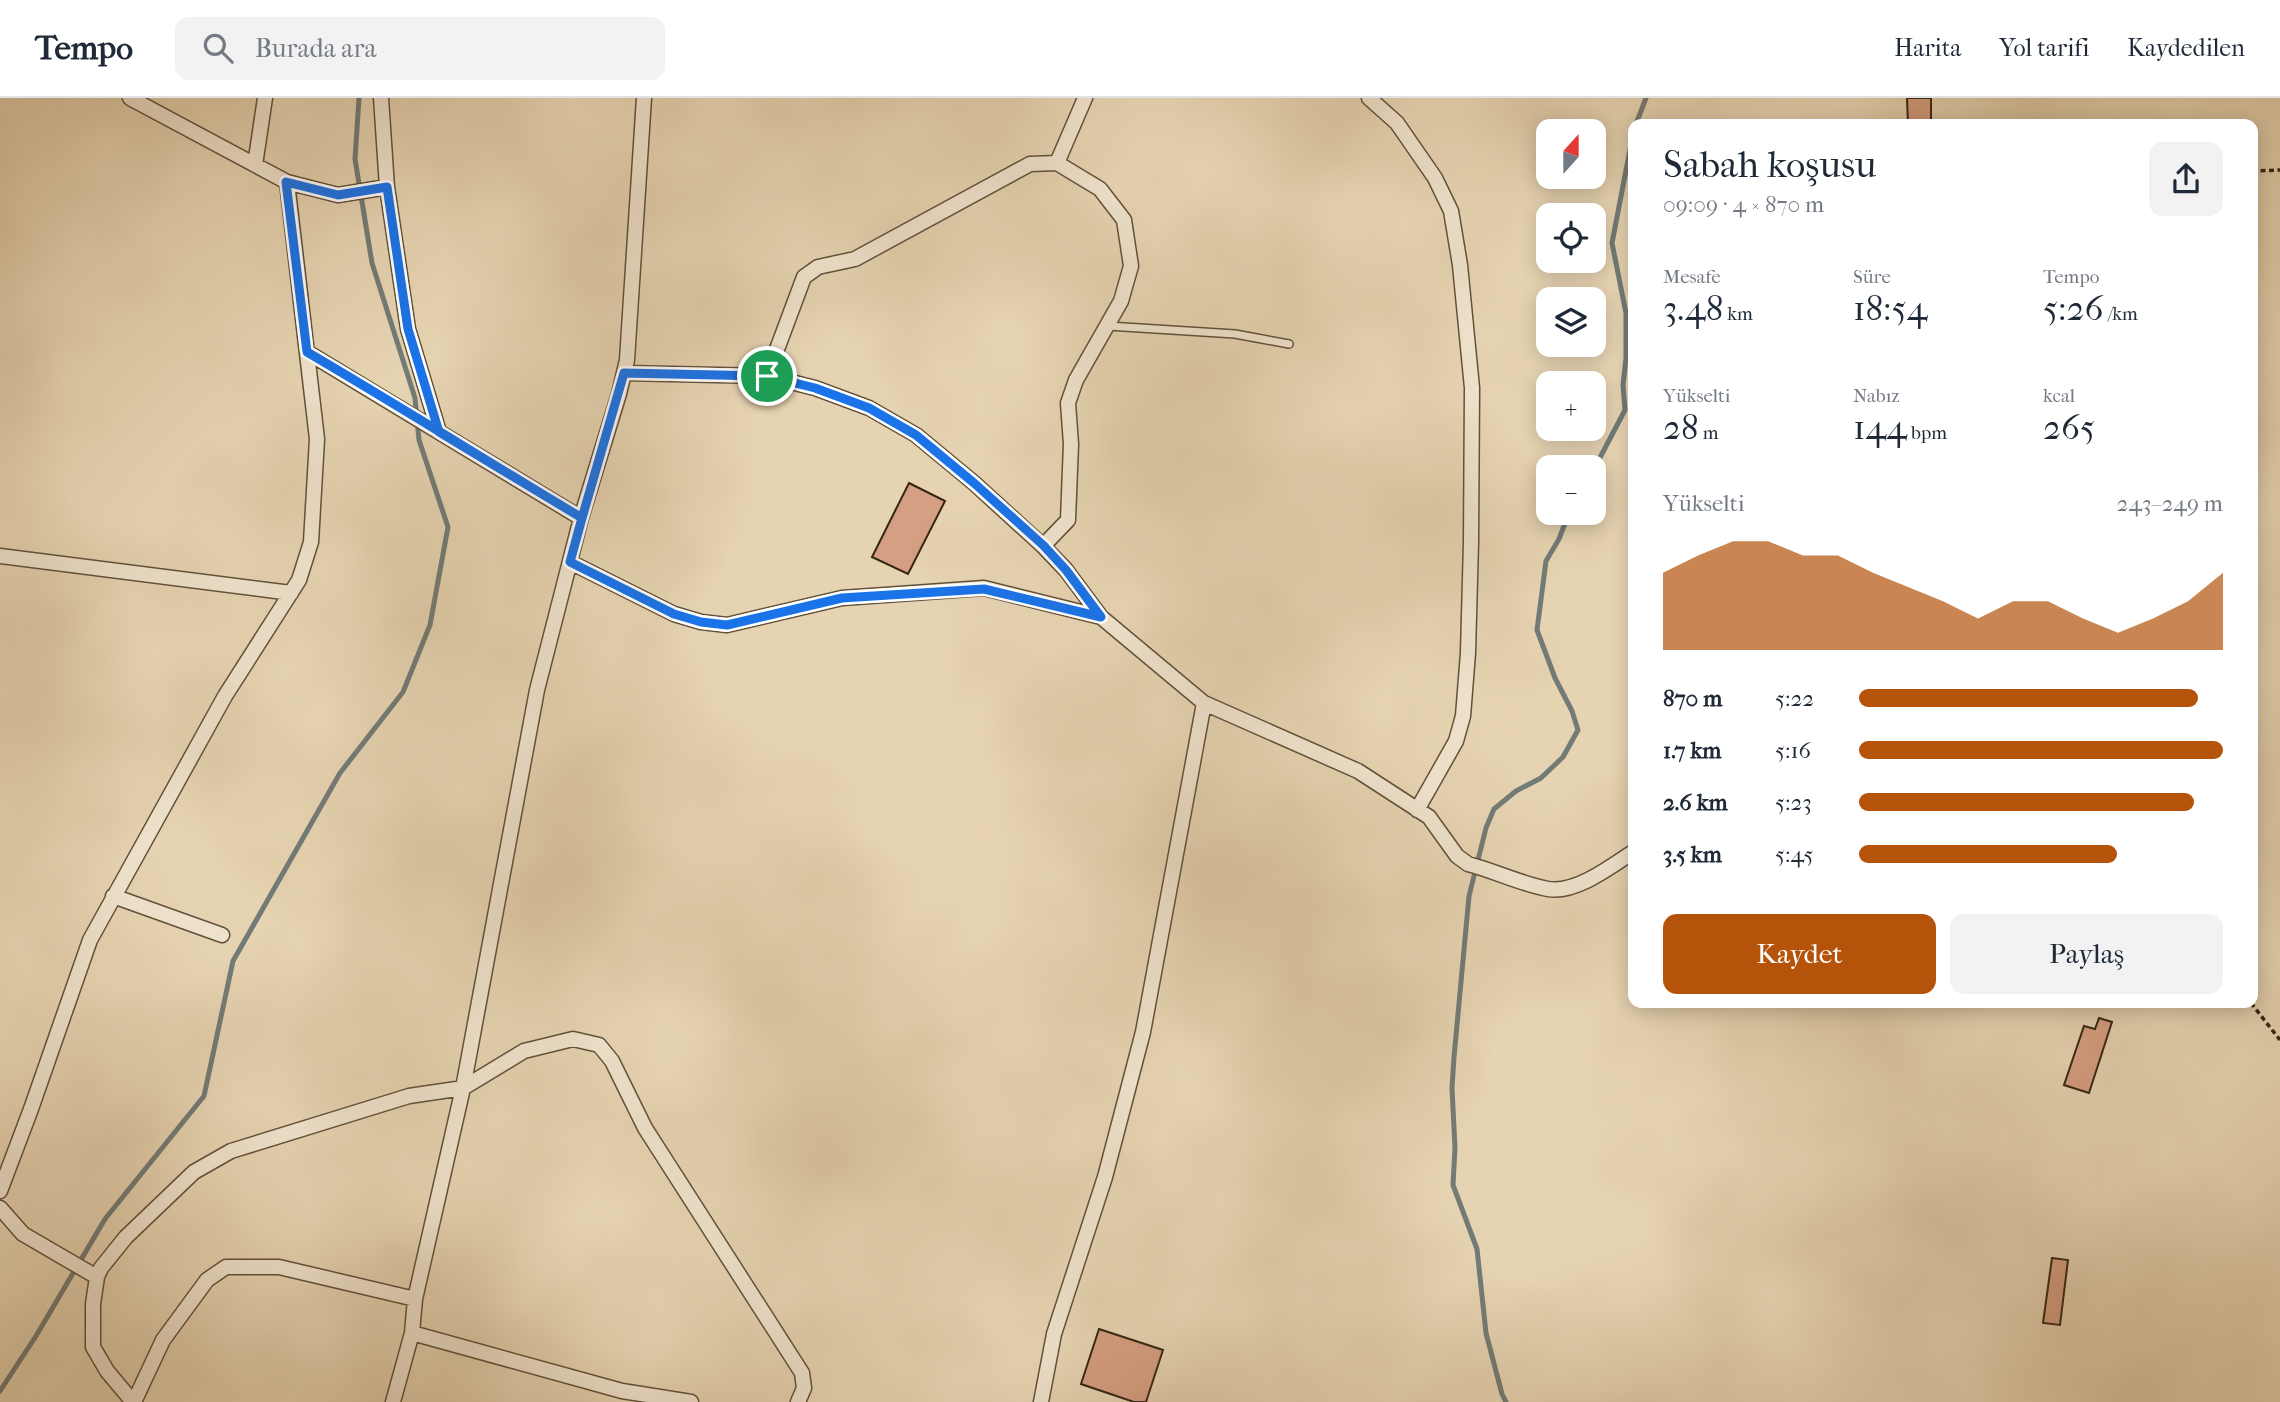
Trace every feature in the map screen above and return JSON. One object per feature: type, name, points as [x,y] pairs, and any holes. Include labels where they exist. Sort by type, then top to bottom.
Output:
[{"type":"street","points":[[130,98],[286,182],[338,195],[382,188]]},
{"type":"street","points":[[255,165],[265,98]]},
{"type":"street","points":[[380,98],[382,188],[408,329],[433,429]]},
{"type":"street","points":[[393,1402],[412,1332],[415,1299],[463,1088],[537,690],[627,360],[644,98]]},
{"type":"street","points":[[1057,163],[1085,98]]},
{"type":"street","points":[[1369,98],[1397,123],[1435,178],[1451,211],[1460,265],[1472,388],[1471,542],[1463,716],[1456,741],[1417,810]]},
{"type":"street","points":[[767,376],[804,277],[818,267],[855,259],[1030,164],[1057,163],[1100,188],[1124,220],[1131,266],[1121,301],[1076,380],[1068,403],[1071,444],[1069,520],[1043,545]]},
{"type":"street","points":[[0,1191],[32,1109],[90,940],[225,696],[299,580],[311,542],[317,439],[286,182]]},
{"type":"street","points":[[307,352],[582,518]]},
{"type":"street","points":[[624,373],[767,376],[815,388],[869,408],[916,435],[1043,545],[1066,570],[1101,617],[1204,703],[1358,771],[1429,817],[1457,856],[1468,864],[1550,890],[1575,885],[1605,871],[1628,855]]},
{"type":"street","points":[[0,556],[291,593]]},
{"type":"street","points":[[570,562],[674,614],[701,622],[727,625],[842,598],[984,589],[1101,617]]},
{"type":"street","points":[[1041,1402],[1054,1334],[1105,1177],[1143,1032],[1204,703]]},
{"type":"street","points":[[113,896],[222,935]]},
{"type":"street","points":[[415,1299],[279,1267],[226,1267],[208,1280],[163,1340],[133,1402],[107,1371],[93,1347],[93,1304],[101,1268],[126,1237],[194,1172],[231,1151],[409,1096],[463,1088],[524,1051],[573,1039],[599,1045],[612,1061],[645,1128],[802,1373],[804,1388],[798,1402]]},
{"type":"street","points":[[0,1208],[23,1234],[97,1277]]},
{"type":"street","points":[[412,1332],[619,1396],[691,1402]]},
{"type":"lane","points":[[1108,326],[1236,334],[1289,344]]},
{"type":"path","points":[[2258,172],[2280,170]]},
{"type":"path","points":[[2255,1008],[2280,1040]]},
{"type":"building","points":[[1907,98],[1931,98],[1931,119],[1908,119]]},
{"type":"building","points":[[909,483],[945,501],[908,574],[872,557]]},
{"type":"building","points":[[2099,1018],[2112,1022],[2089,1093],[2064,1085],[2084,1026],[2095,1029]]},
{"type":"building","points":[[2052,1258],[2068,1260],[2060,1325],[2043,1323]]},
{"type":"building","points":[[1099,1329],[1163,1350],[1146,1402],[1134,1402],[1081,1384]]},
{"type":"waterway","points":[[0,1391],[105,1219],[204,1096],[233,961],[340,773],[403,692],[430,625],[448,527],[419,440],[415,398],[372,263],[355,159],[359,98]]},
{"type":"waterway","points":[[1638,119],[1646,98]]},
{"type":"waterway","points":[[1601,455],[1625,410],[1623,385],[1626,313],[1612,243],[1628,160]]},
{"type":"waterway","points":[[1506,1402],[1486,1333],[1477,1249],[1453,1185],[1454,1057],[1469,896],[1486,828],[1494,809],[1516,791],[1541,778],[1563,757],[1578,730],[1537,630],[1546,561],[1564,525]]},
{"type":"route","points":[[767,376],[624,373],[582,518],[510,475],[428,425],[405,410],[307,352],[286,182],[338,195],[387,187],[408,329],[439,432],[582,518],[570,562],[674,614],[701,622],[727,625],[842,598],[984,589],[1101,617],[1066,570],[1043,545],[916,435],[869,408],[815,388],[767,376]]}]
